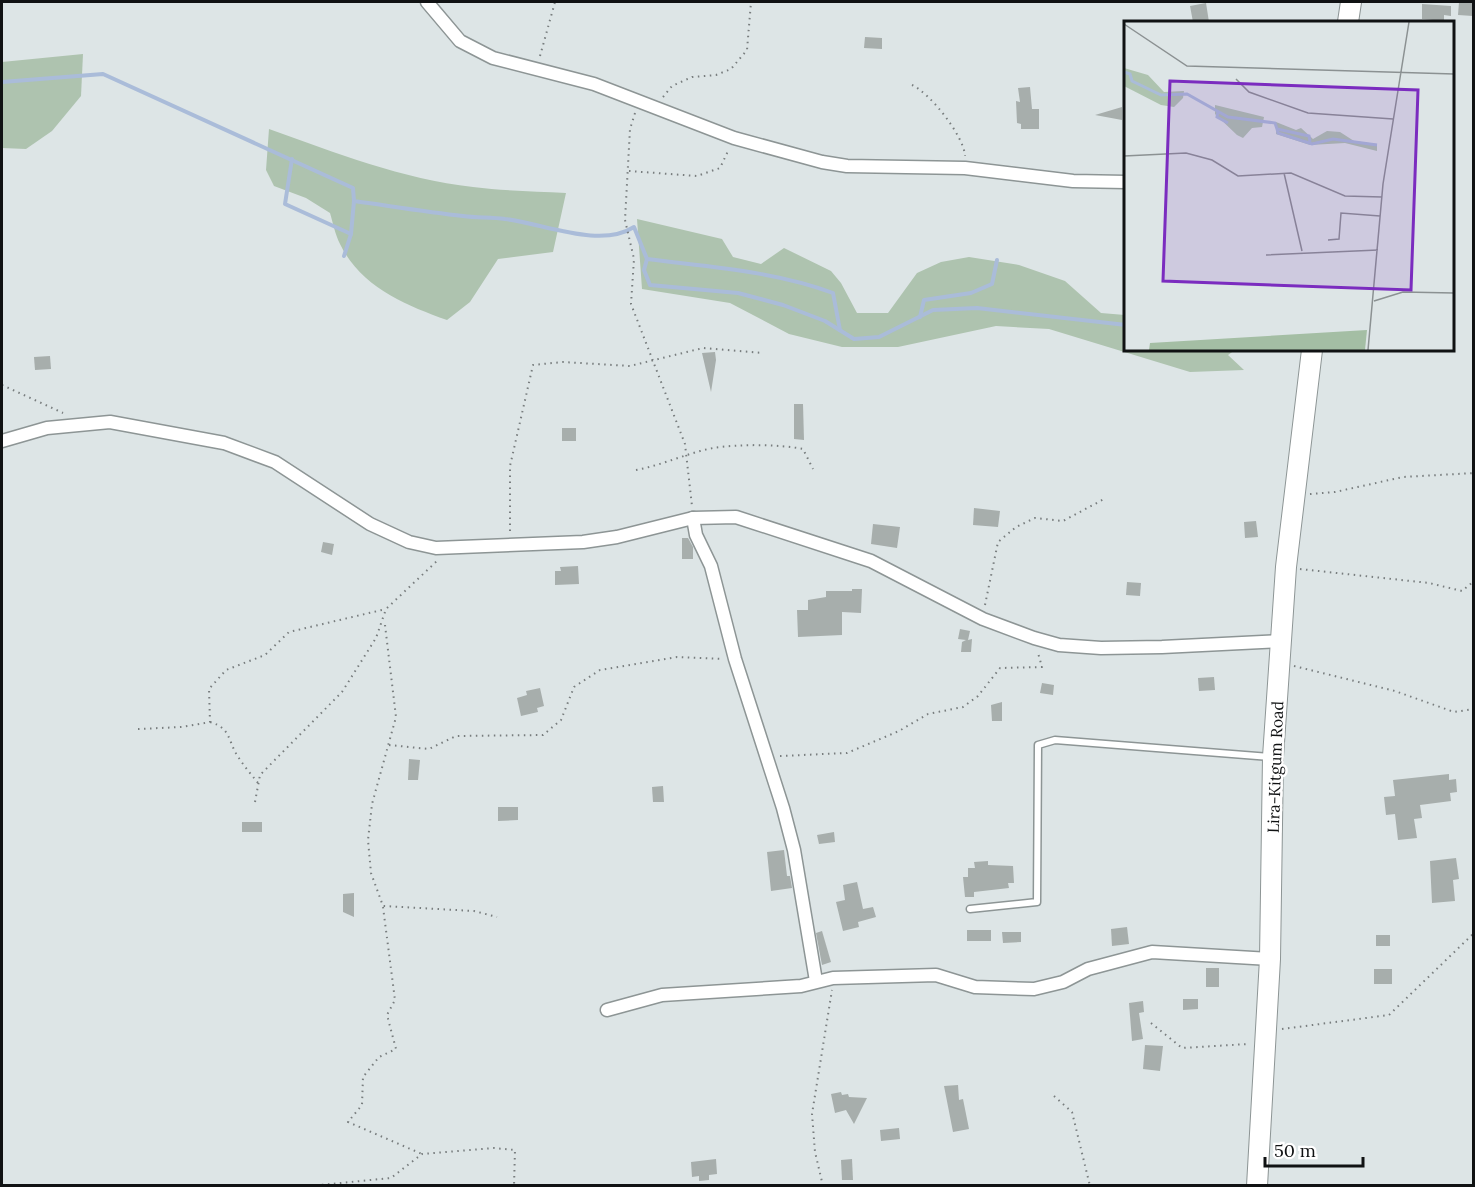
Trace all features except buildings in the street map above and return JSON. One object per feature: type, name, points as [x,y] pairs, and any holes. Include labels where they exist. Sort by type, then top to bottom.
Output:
[{"type":"main road","points":[[1348,21],[1351,2]]},
{"type":"main road","name":"Lira-Kitgum Road","points":[[1257,1185],[1270,959],[1273,757],[1286,567],[1312,351]]},
{"type":"street","points":[[427,2],[454,36],[470,48],[493,58],[536,67],[655,107],[734,138],[848,166],[965,168],[1073,181],[1124,182]]},
{"type":"street","points":[[2,441],[47,428],[110,422],[224,443],[266,458],[297,475],[370,524],[424,546],[451,548],[602,540],[693,519],[722,517],[751,521],[871,561],[983,619],[1059,645],[1101,648],[1282,640]]},
{"type":"street","points":[[693,519],[696,535],[711,566],[735,659],[774,777],[794,850],[802,916],[816,981]]},
{"type":"street","points":[[607,1010],[662,995],[801,986],[833,978],[936,975],[975,987],[1014,990],[1054,985],[1088,969],[1152,952],[1270,959]]},
{"type":"lane","points":[[969,909],[1037,902],[1038,745],[1055,740],[1273,757]]},
{"type":"path","points":[[536,67],[555,2]]},
{"type":"path","points":[[655,107],[672,86],[692,77],[716,75],[731,69],[747,50],[751,2]]},
{"type":"path","points":[[912,85],[924,91],[946,119],[965,152],[965,168]]},
{"type":"path","points":[[639,102],[630,129],[626,220],[634,259],[631,304],[676,416],[687,455],[693,519]]},
{"type":"path","points":[[628,171],[697,176],[720,168],[734,138]]},
{"type":"path","points":[[510,546],[510,465],[533,365],[564,362],[630,366],[703,348],[763,353]]},
{"type":"path","points":[[2,385],[58,409],[81,425]]},
{"type":"path","points":[[636,470],[663,465],[687,455],[714,448],[777,444],[803,449],[813,470]]},
{"type":"path","points":[[1293,495],[1335,492],[1403,477],[1473,472]]},
{"type":"path","points":[[983,619],[998,542],[1016,526],[1035,518],[1063,521],[1106,498]]},
{"type":"path","points":[[255,802],[260,775],[342,692],[376,638],[386,609],[451,548]]},
{"type":"path","points":[[1286,567],[1429,583],[1462,591],[1473,581]]},
{"type":"path","points":[[210,722],[209,689],[226,670],[266,655],[289,632],[386,609]]},
{"type":"path","points":[[385,625],[396,717],[372,804],[368,840],[371,873],[383,906],[394,1000],[387,1016],[396,1049],[379,1057],[363,1077],[362,1105],[348,1122],[422,1154],[494,1148],[515,1150],[514,1185]]},
{"type":"path","points":[[766,758],[847,753],[899,731],[928,714],[963,707],[978,696],[1000,668],[1042,667],[1034,638]]},
{"type":"path","points":[[389,745],[429,749],[456,736],[543,735],[561,720],[574,687],[600,670],[677,657],[735,659]]},
{"type":"path","points":[[1280,668],[1289,665],[1342,677],[1395,691],[1454,712],[1473,709]]},
{"type":"path","points":[[138,729],[182,727],[210,722],[217,724],[231,737],[235,753],[258,783]]},
{"type":"path","points":[[383,906],[474,911],[497,916]]},
{"type":"path","points":[[1151,1023],[1182,1048],[1220,1048],[1265,1036],[1389,1015],[1473,933]]},
{"type":"path","points":[[823,1185],[815,1152],[812,1114],[833,978]]},
{"type":"path","points":[[1054,1096],[1072,1112],[1090,1185]]},
{"type":"path","points":[[310,1185],[392,1178],[422,1154]]},
{"type":"green space","points":[[83,54],[81,96],[52,131],[26,149],[2,148],[2,62]]},
{"type":"green space","points":[[269,129],[370,164],[421,178],[485,188],[566,193],[553,252],[498,259],[470,302],[447,320],[416,308],[386,293],[360,272],[340,244],[330,213],[306,198],[274,186],[266,170]]},
{"type":"green space","points":[[637,219],[722,239],[733,257],[761,264],[784,248],[831,271],[841,283],[857,313],[888,313],[917,273],[941,262],[969,257],[1019,265],[1065,281],[1101,313],[1124,315],[1124,351],[1234,351],[1228,355],[1244,370],[1190,372],[1049,329],[996,326],[898,347],[842,347],[789,334],[730,303],[642,289]]},
{"type":"waterway","points":[[2,82],[103,74],[353,188],[354,201],[468,217],[520,221],[588,235],[605,236],[634,227],[647,259],[765,275],[833,293],[840,330]]},
{"type":"waterway","points":[[292,159],[285,204],[351,234]]},
{"type":"waterway","points":[[344,256],[351,234],[354,201]]},
{"type":"waterway","points":[[647,259],[644,270],[650,285],[738,293],[783,305],[825,321],[854,339],[879,337],[933,310],[977,308],[1124,325]]},
{"type":"waterway","points":[[920,317],[924,300],[971,293],[992,284],[997,260]]}]
